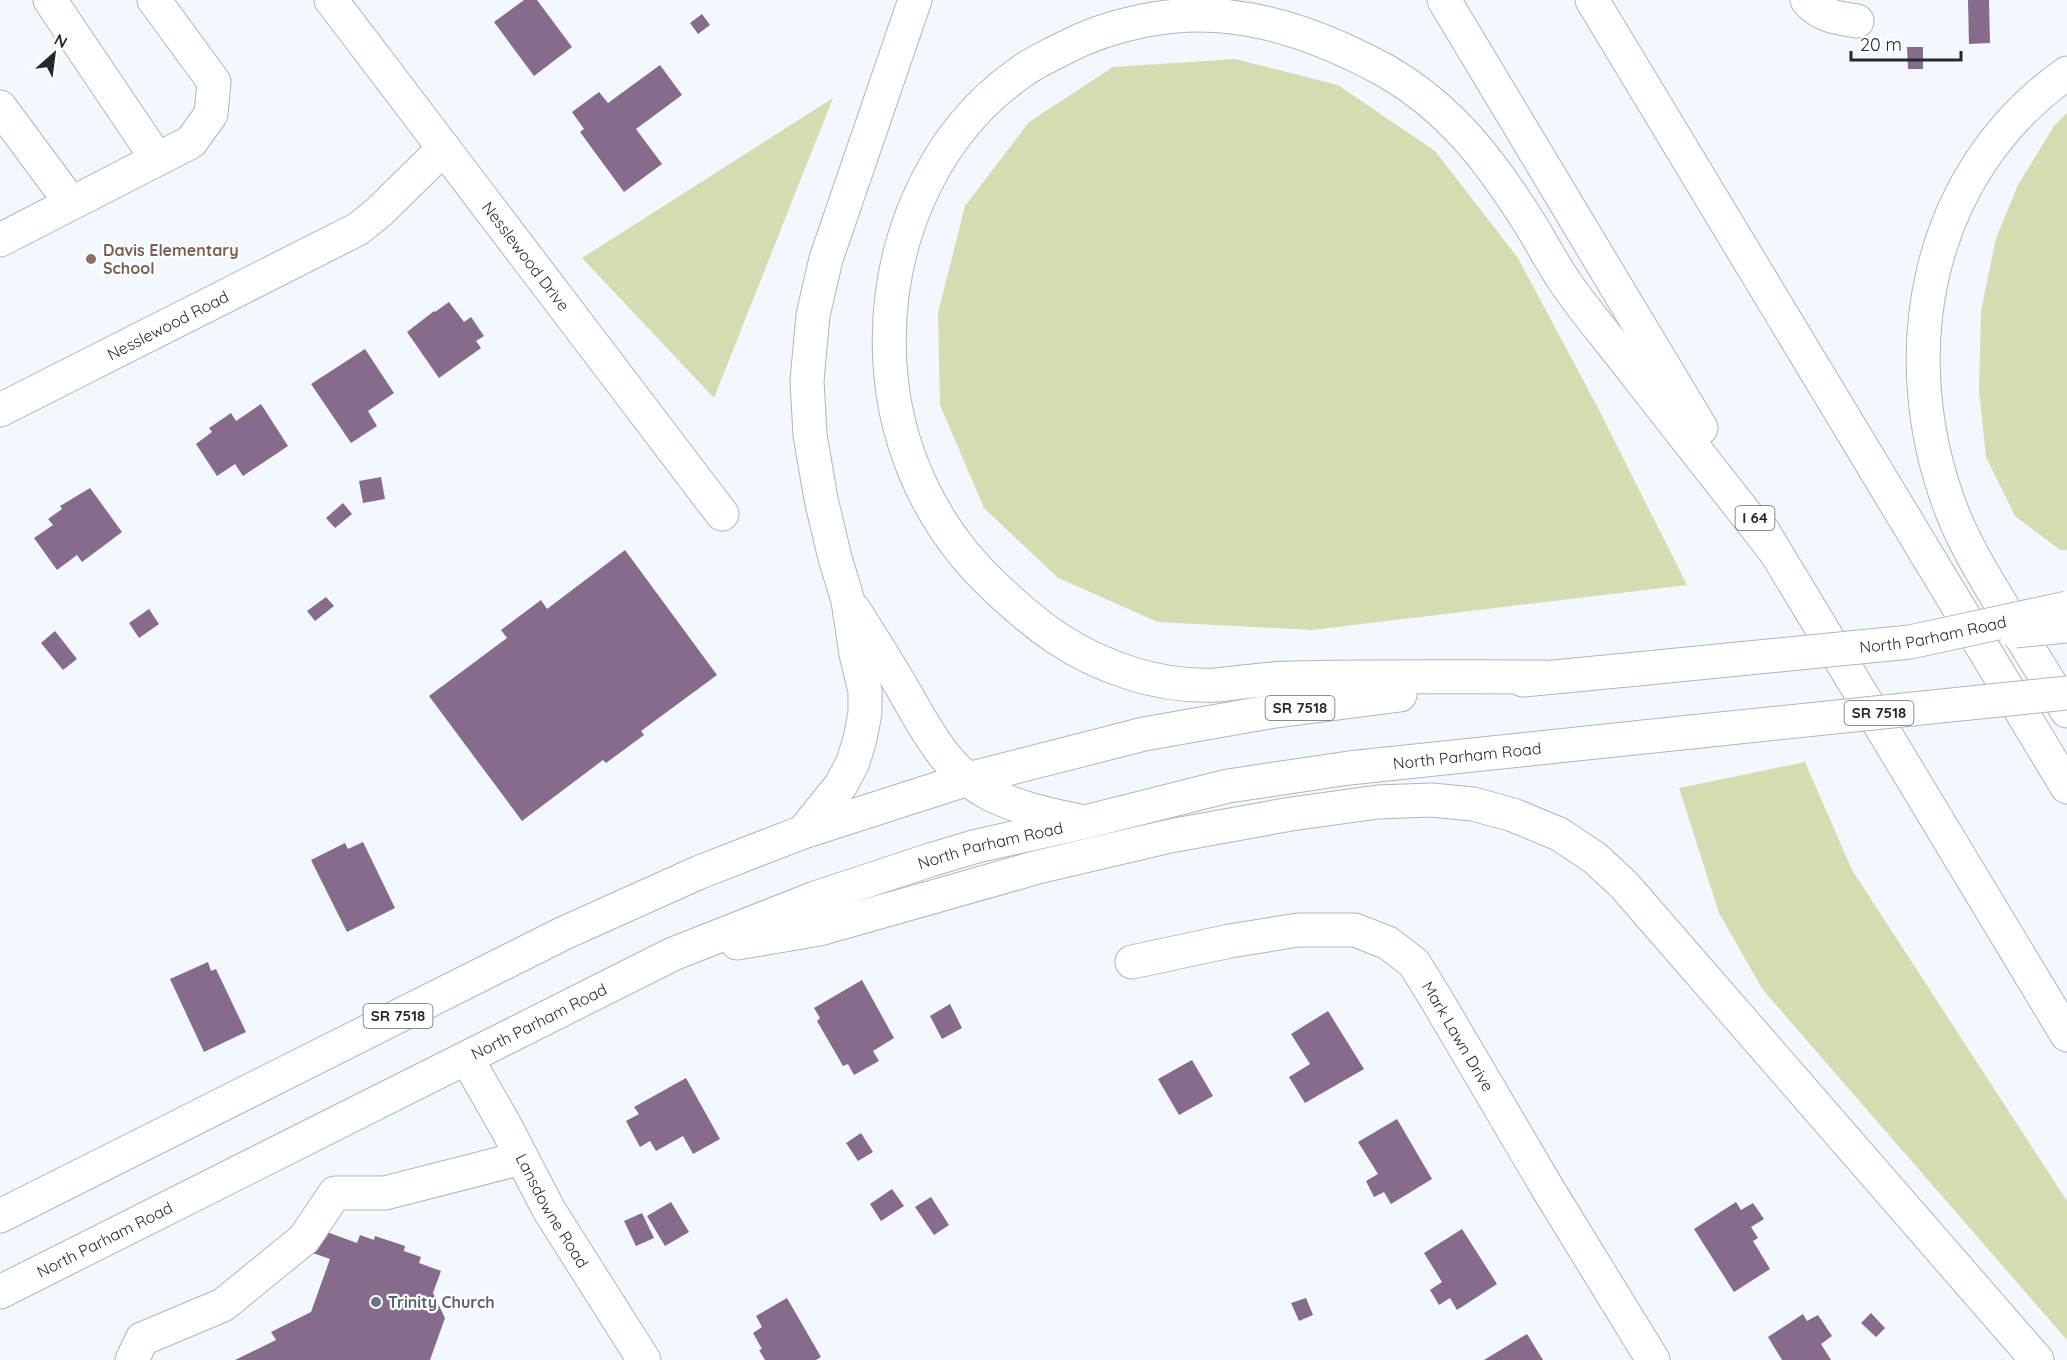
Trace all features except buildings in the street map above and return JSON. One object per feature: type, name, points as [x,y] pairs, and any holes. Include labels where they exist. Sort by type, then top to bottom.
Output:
[{"type":"main road","points":[[50,0],[157,159]]},
{"type":"main road","points":[[0,240],[191,142],[211,114],[214,82],[154,0]]},
{"type":"main road","name":"Nesslewood Drive","points":[[332,0],[722,513]]},
{"type":"main road","points":[[803,831],[841,785],[853,762],[865,713],[865,691],[856,654],[848,601],[825,519],[810,435],[807,381],[813,315],[826,259],[915,0]]},
{"type":"main road","name":"I 64","points":[[1444,0],[2067,1035]]},
{"type":"main road","points":[[1592,0],[2067,788]]},
{"type":"main road","points":[[1807,0],[1816,10],[1833,18],[1857,21]]},
{"type":"main road","points":[[1543,677],[1284,678],[1212,685],[1173,683],[1137,676],[1100,663],[1061,642],[1020,611],[972,566],[938,518],[914,471],[900,431],[891,389],[889,310],[895,271],[905,232],[927,178],[954,136],[991,97],[1024,70],[1078,40],[1113,27],[1156,18],[1212,15],[1234,17],[1290,29],[1325,41],[1385,71],[1422,94],[1453,121],[1484,156],[1509,190],[1569,288],[1774,550]]},
{"type":"main road","points":[[2067,73],[2028,105],[1992,145],[1954,210],[1934,264],[1925,307],[1922,355],[1934,456],[1953,514],[1987,580],[2067,711]]},
{"type":"main road","points":[[0,107],[72,203]]},
{"type":"main road","name":"Nesslewood Road","points":[[0,410],[357,229],[379,212],[444,148]]},
{"type":"main road","points":[[848,601],[879,648],[934,744],[949,762],[968,779],[988,792],[1043,813],[1085,822]]},
{"type":"main road","points":[[1910,642],[2067,609]]},
{"type":"main road","name":"North Parham Road","points":[[0,1216],[564,933],[690,876],[803,831],[968,779],[1144,734],[1269,712],[1543,677],[2067,626]]},
{"type":"main road","name":"North Parham Road","points":[[0,1292],[673,954],[761,918],[880,875],[977,846],[1228,786],[1349,768],[2067,693]]},
{"type":"main road","points":[[673,954],[820,929],[1038,867],[1170,836],[1292,814],[1378,802],[1431,800],[1473,804],[1513,815],[1559,834],[1595,858],[1624,885],[2037,1360]]},
{"type":"main road","name":"Mark Lawn Drive","points":[[1132,962],[1230,940],[1298,930],[1356,930],[1388,942],[1414,963],[1436,997],[1548,1188],[1653,1360]]},
{"type":"main road","name":"Lansdowne Road","points":[[467,1059],[549,1210],[644,1360]]},
{"type":"main road","points":[[132,1360],[142,1338],[223,1305],[304,1239],[335,1193],[385,1193],[522,1158]]},
{"type":"green space","points":[[1235,59],[1338,85],[1435,151],[1518,258],[1597,406],[1687,585],[1312,630],[1158,622],[1058,578],[984,508],[940,405],[938,313],[965,206],[1029,122],[1113,67]]},
{"type":"green space","points":[[833,98],[714,398],[582,258]]},
{"type":"green space","points":[[2067,113],[2067,550],[2060,550],[2015,516],[1986,457],[1979,391],[1981,311],[1996,238],[2018,185],[2054,126]]},
{"type":"green space","points":[[1805,762],[1852,870],[2067,1201],[2067,1340],[1763,990],[1719,913],[1679,788]]},
{"type":"place","name":"Davis Elementary School","points":[[91,259]]},
{"type":"place","name":"Trinity Church","points":[[376,1302]]}]
